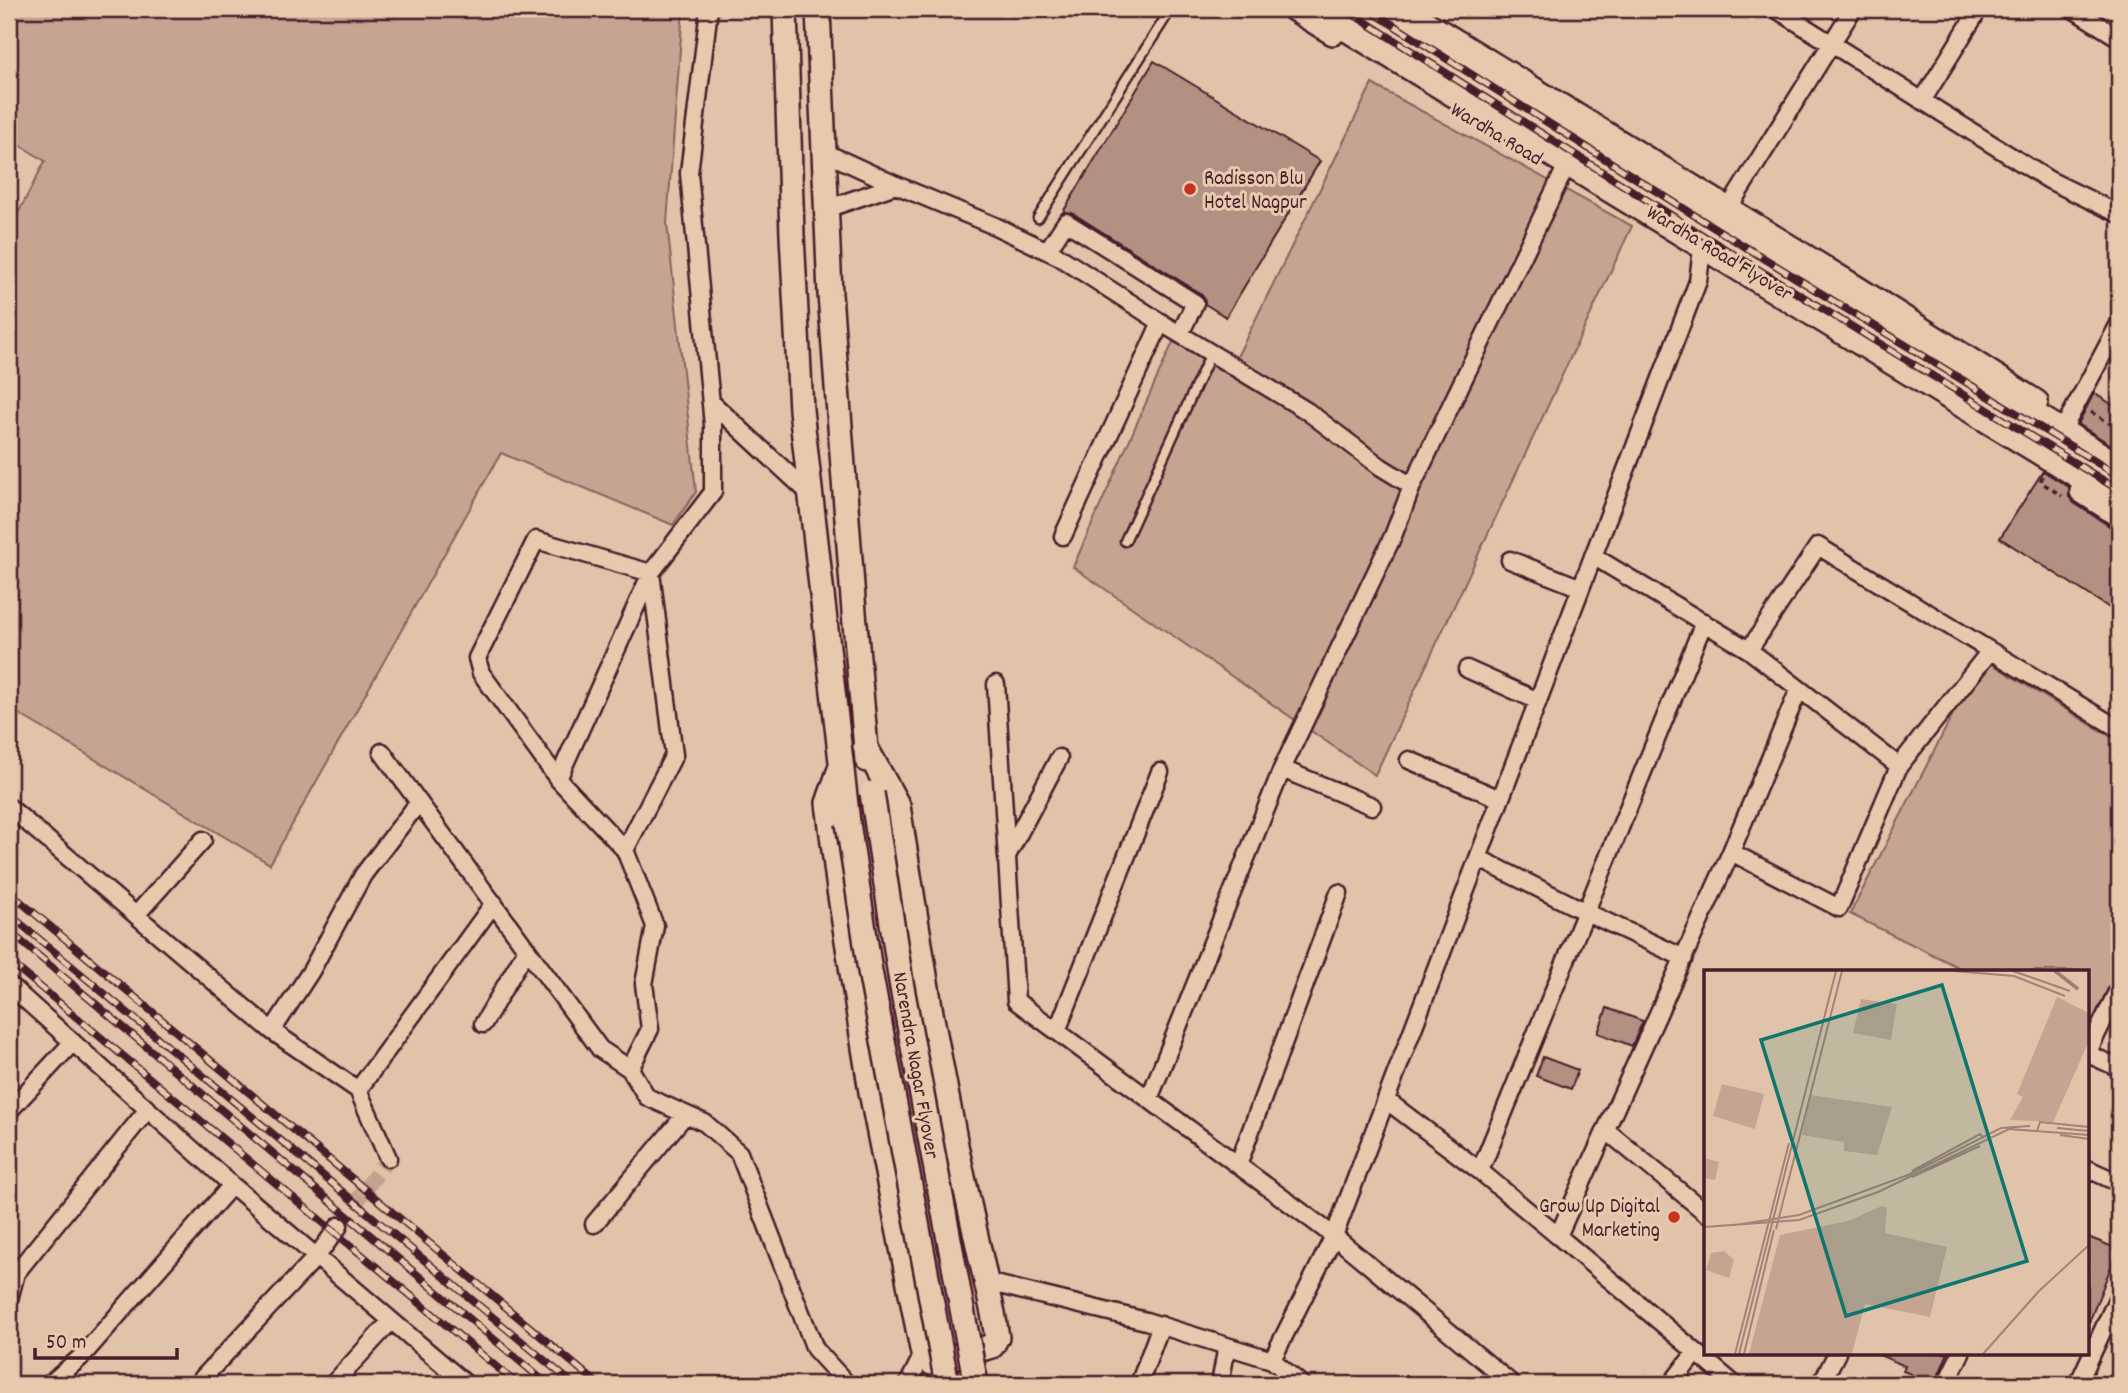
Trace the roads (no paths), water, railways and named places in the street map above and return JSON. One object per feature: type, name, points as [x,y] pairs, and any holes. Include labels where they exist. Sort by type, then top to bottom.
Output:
[{"type":"highway","name":"Wardha Road Flyover","points":[[1320,9],[2119,497]]},
{"type":"highway","name":"Wardha Road Flyover","points":[[1375,9],[1663,190],[2119,470]]},
{"type":"street","points":[[558,779],[650,573],[713,492],[713,425],[689,173],[709,9]]},
{"type":"street","name":"Narendra Nagar Flyover","points":[[785,9],[794,289],[801,410],[841,766],[870,971],[947,1384]]},
{"type":"street","name":"Narendra Nagar Flyover","points":[[818,9],[830,294],[865,746],[901,982],[976,1384]]},
{"type":"street","name":"Wardha Road","points":[[1294,9],[2119,515]]},
{"type":"street","points":[[1403,9],[1790,247],[2072,413],[2119,453]]},
{"type":"street","points":[[1776,9],[2049,180],[2119,214]]},
{"type":"street","points":[[1728,209],[1853,9]]},
{"type":"street","points":[[1922,101],[1979,9]]},
{"type":"street","points":[[2073,9],[2119,38]]},
{"type":"street","points":[[824,152],[1047,251],[1307,411],[1381,467],[1412,486]]},
{"type":"street","points":[[1149,1099],[1282,769],[1393,536],[1412,486],[1563,173]]},
{"type":"street","points":[[826,209],[896,185]]},
{"type":"street","points":[[1047,251],[1066,222],[1078,229],[1195,303],[1180,334]]},
{"type":"street","points":[[1272,1360],[1334,1236],[1698,281],[1700,257]]},
{"type":"street","points":[[1063,536],[1161,323]]},
{"type":"street","points":[[2072,413],[2119,324]]},
{"type":"street","points":[[711,402],[810,494]]},
{"type":"street","points":[[631,1069],[650,1029],[644,984],[655,926],[625,850],[558,779],[481,673],[477,658],[536,540],[650,573]]},
{"type":"street","points":[[1749,650],[1818,546],[2119,729]]},
{"type":"street","points":[[1594,556],[1749,650],[1899,766]]},
{"type":"street","points":[[1510,560],[1581,588]]},
{"type":"street","points":[[625,850],[674,755],[650,573]]},
{"type":"street","points":[[1480,1171],[1704,621]]},
{"type":"street","points":[[1731,852],[1839,908],[1899,766],[1990,651]]},
{"type":"street","points":[[1467,669],[1538,701]]},
{"type":"street","points":[[996,684],[1016,1000],[1334,1236],[1512,1384]]},
{"type":"street","points":[[1558,1236],[1731,852],[1799,689]]},
{"type":"street","points":[[841,766],[828,803],[839,890],[874,1106],[923,1354],[932,1363],[992,1346],[997,1337],[934,1027],[898,806],[865,746]]},
{"type":"street","points":[[382,752],[600,1049],[631,1069],[646,1097],[705,1123],[739,1153],[815,1349],[847,1384]]},
{"type":"street","points":[[1007,856],[1059,758]]},
{"type":"street","points":[[1409,760],[1500,799]]},
{"type":"street","points":[[1282,769],[1372,806]]},
{"type":"street","points":[[1057,1031],[1160,772]]},
{"type":"street","points":[[272,1031],[310,971],[363,875],[419,802]]},
{"type":"street","points":[[9,807],[272,1031],[358,1090],[388,1158]]},
{"type":"street","points":[[136,915],[204,839]]},
{"type":"street","points":[[1478,858],[1684,958]]},
{"type":"street","points":[[1238,1165],[1339,893]]},
{"type":"street","points":[[358,1090],[494,904]]},
{"type":"street","points":[[483,1024],[527,949]]},
{"type":"street","points":[[9,985],[232,1185],[466,1384]]},
{"type":"street","points":[[2090,1049],[2119,988]]},
{"type":"street","points":[[9,1111],[73,1042]]},
{"type":"street","points":[[2090,1054],[2119,1068]]},
{"type":"street","points":[[1386,1100],[1480,1171],[1734,1384]]},
{"type":"street","points":[[9,1299],[16,1273],[148,1110]]},
{"type":"street","points":[[594,1224],[685,1115]]},
{"type":"street","points":[[1607,1131],[1704,1211]]},
{"type":"street","points":[[2090,1170],[2119,1183]]},
{"type":"street","points":[[50,1384],[81,1357],[232,1185]]},
{"type":"street","points":[[197,1384],[317,1256],[339,1226]]},
{"type":"street","points":[[987,1282],[1161,1325],[1272,1360],[1301,1384]]},
{"type":"street","points":[[2078,1384],[2119,1294]]},
{"type":"street","points":[[333,1384],[391,1321]]},
{"type":"street","points":[[1139,1384],[1161,1325]]},
{"type":"street","points":[[1220,1384],[1227,1346]]},
{"type":"street","points":[[1671,1384],[1696,1352]]},
{"type":"street","points":[[908,1384],[923,1354]]},
{"type":"street","points":[[1821,1384],[1836,1354]]},
{"type":"street","points":[[1946,1384],[1961,1354]]},
{"type":"lane","points":[[1038,218],[1171,9]]},
{"type":"lane","points":[[1125,541],[1212,353]]},
{"type":"tunnel","points":[[339,1226],[388,1158]]},
{"type":"railway","points":[[1345,9],[1707,238],[2119,490]]},
{"type":"railway","points":[[1368,9],[1713,227],[2119,476]]},
{"type":"railway","points":[[9,892],[598,1384]]},
{"type":"railway","points":[[9,914],[573,1384]]},
{"type":"railway","points":[[9,931],[547,1384]]},
{"type":"railway","points":[[9,961],[517,1384]]},
{"type":"place","name":"Radisson Blu Hotel Nagpur","points":[[1190,189]]},
{"type":"place","name":"Grow Up Digital Marketing","points":[[1674,1217]]}]
